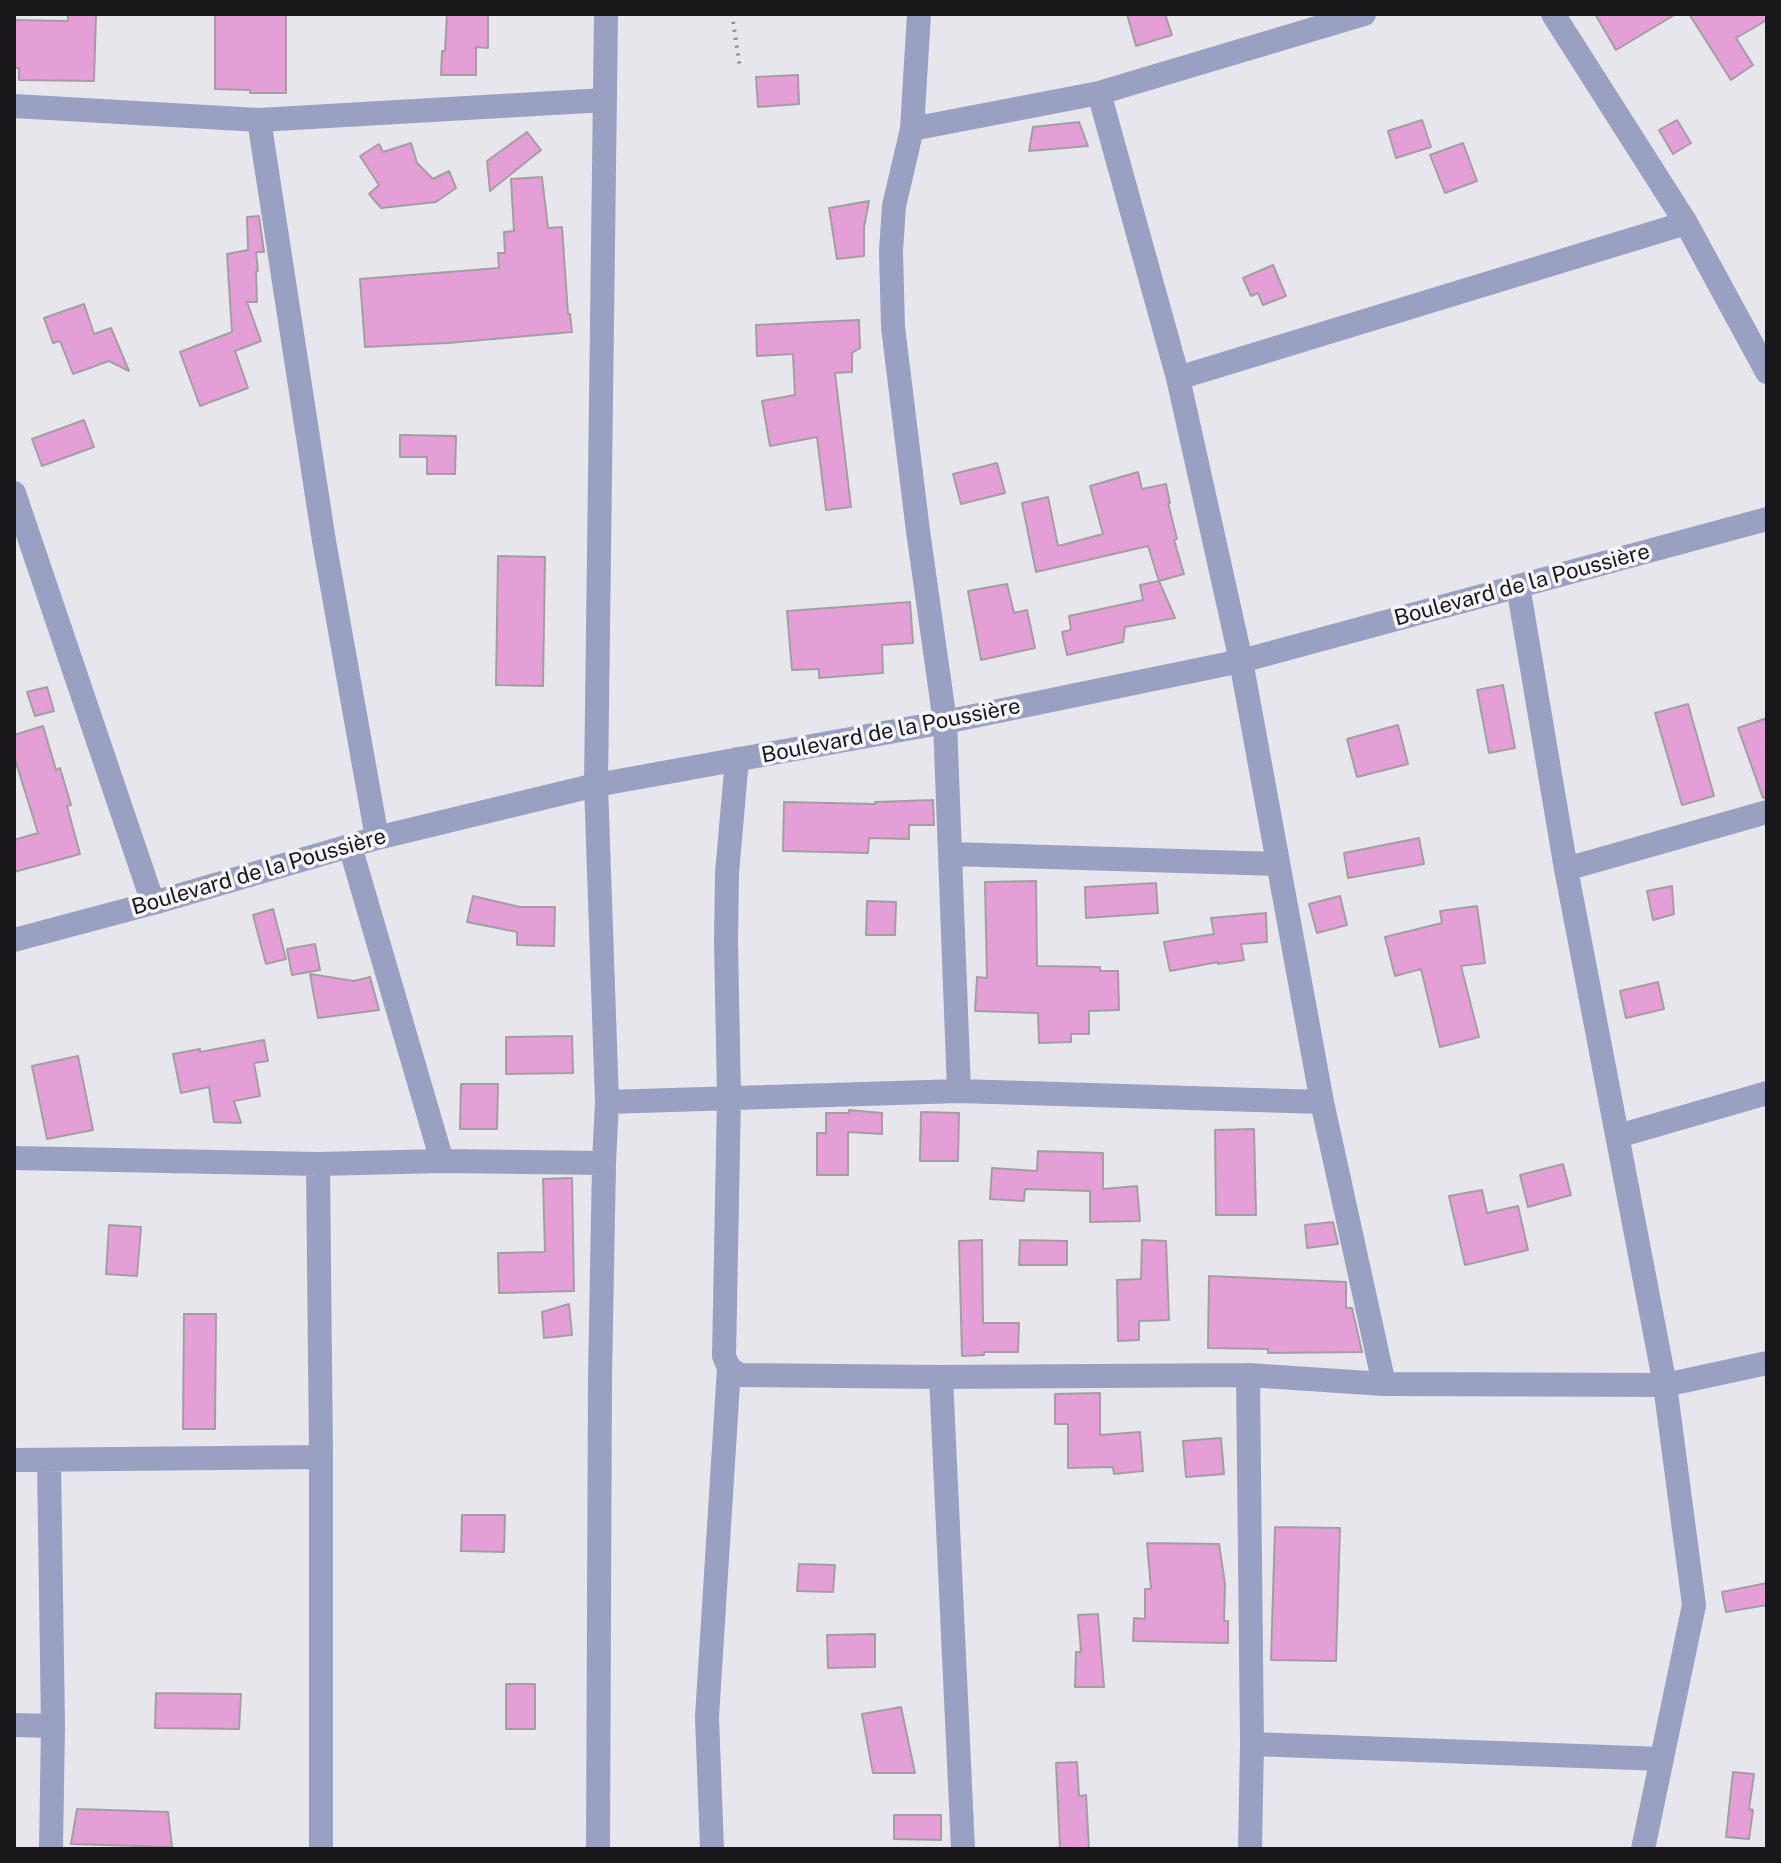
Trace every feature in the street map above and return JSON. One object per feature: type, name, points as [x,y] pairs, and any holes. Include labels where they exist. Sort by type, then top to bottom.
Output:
[{"type":"street","points":[[598,1849],[600,1377],[607,1102],[596,785],[606,14]]},
{"type":"street","points":[[919,14],[912,129],[894,206],[891,251],[893,327],[945,722],[959,1091]]},
{"type":"street","points":[[912,129],[1099,93],[1364,14]]},
{"type":"street","points":[[1553,14],[1686,223],[1767,372]]},
{"type":"street","points":[[1099,93],[1178,378],[1241,661],[1322,1102],[1384,1384]]},
{"type":"street","points":[[14,106],[259,120],[605,100]]},
{"type":"street","points":[[259,120],[321,526],[377,838]]},
{"type":"street","points":[[1178,378],[1686,223]]},
{"type":"street","points":[[14,493],[153,903]]},
{"type":"street","name":"Boulevard de la Poussière","points":[[14,940],[377,838],[596,785],[945,722],[1241,661],[1767,519]]},
{"type":"street","points":[[1518,586],[1566,869],[1665,1385],[1694,1605],[1643,1849]]},
{"type":"street","points":[[712,1849],[707,1717],[729,1368],[724,1356],[729,1097],[726,942],[727,873],[737,759]]},
{"type":"street","points":[[1566,869],[1767,812]]},
{"type":"street","points":[[350,846],[442,1161]]},
{"type":"street","points":[[951,854],[1278,864]]},
{"type":"street","points":[[607,1102],[959,1091],[1322,1102]]},
{"type":"street","points":[[1618,1136],[1767,1093]]},
{"type":"street","points":[[14,1158],[318,1164],[442,1161],[604,1163]]},
{"type":"street","points":[[318,1164],[321,1849]]},
{"type":"street","points":[[729,1368],[740,1375],[1248,1375],[1384,1384],[1665,1385],[1767,1363]]},
{"type":"street","points":[[1248,1375],[1252,1744],[1250,1849]]},
{"type":"street","points":[[941,1377],[963,1849]]},
{"type":"street","points":[[14,1460],[321,1457]]},
{"type":"street","points":[[49,1461],[53,1726],[51,1849]]},
{"type":"street","points":[[14,1725],[53,1726]]},
{"type":"street","points":[[1252,1744],[1662,1759]]},
{"type":"path","points":[[732,14],[740,68]]},
{"type":"building","points":[[68,14],[96,14],[94,81],[19,80],[19,68],[14,68],[14,20],[68,21]]},
{"type":"building","points":[[215,14],[286,14],[286,93],[215,89]]},
{"type":"building","points":[[447,14],[488,14],[488,48],[476,47],[476,75],[441,75]]},
{"type":"building","points":[[1127,14],[1165,14],[1172,35],[1136,46]]},
{"type":"building","points":[[1595,14],[1676,14],[1616,50]]},
{"type":"building","points":[[1689,14],[1767,14],[1767,20],[1736,38],[1753,65],[1731,80]]},
{"type":"building","points":[[798,75],[799,104],[758,107],[756,77]]},
{"type":"building","points":[[1422,120],[1431,147],[1396,158],[1388,131]]},
{"type":"building","points":[[1677,120],[1691,143],[1673,154],[1659,130]]},
{"type":"building","points":[[1079,122],[1088,146],[1029,151],[1033,127]]},
{"type":"building","points":[[527,132],[541,150],[490,191],[487,161]]},
{"type":"building","points":[[411,143],[417,163],[433,179],[449,171],[456,188],[436,202],[381,208],[369,194],[379,185],[360,156],[379,144],[383,152]]},
{"type":"building","points":[[1463,143],[1477,181],[1445,193],[1430,155]]},
{"type":"building","points":[[542,177],[548,228],[562,227],[572,332],[365,347],[360,279],[499,268],[498,253],[505,253],[504,232],[514,231],[511,179]]},
{"type":"building","points":[[869,201],[864,227],[864,256],[837,259],[829,208]]},
{"type":"building","points":[[259,216],[264,252],[256,252],[257,302],[247,302],[261,341],[235,351],[248,388],[200,406],[180,352],[232,332],[227,254],[248,250],[247,217]]},
{"type":"building","points":[[1273,265],[1286,296],[1263,305],[1258,293],[1251,296],[1243,278]]},
{"type":"building","points":[[84,304],[94,334],[111,328],[129,371],[109,361],[73,374],[60,341],[53,343],[44,318]]},
{"type":"building","points":[[859,320],[860,348],[852,353],[852,372],[835,373],[851,507],[826,510],[817,437],[770,446],[762,401],[795,395],[793,354],[757,356],[756,325]]},
{"type":"building","points":[[84,420],[94,447],[42,466],[32,439]]},
{"type":"building","points":[[400,435],[456,436],[455,474],[427,474],[427,457],[400,457]]},
{"type":"building","points":[[997,463],[1005,493],[961,504],[953,474]]},
{"type":"building","points":[[1138,472],[1142,489],[1166,484],[1177,539],[1174,540],[1184,574],[1159,581],[1148,546],[1036,572],[1022,503],[1048,497],[1058,546],[1103,534],[1090,486]]},
{"type":"building","points":[[498,556],[545,557],[543,686],[496,685]]},
{"type":"building","points":[[1159,581],[1175,618],[1125,627],[1123,642],[1067,655],[1062,632],[1071,630],[1069,616],[1143,600],[1140,585]]},
{"type":"building","points":[[1007,584],[1014,613],[1027,610],[1035,648],[981,660],[968,591]]},
{"type":"building","points":[[910,602],[913,643],[882,645],[883,673],[819,678],[819,669],[792,670],[787,611]]},
{"type":"building","points":[[1503,685],[1515,748],[1489,753],[1477,690]]},
{"type":"building","points":[[47,687],[54,711],[35,716],[27,692]]},
{"type":"building","points":[[1688,704],[1714,796],[1682,805],[1655,713]]},
{"type":"building","points":[[1767,718],[1767,797],[1763,798],[1738,728]]},
{"type":"building","points":[[1398,725],[1408,764],[1357,777],[1347,739]]},
{"type":"building","points":[[43,726],[56,770],[60,768],[71,805],[67,806],[80,854],[14,872],[14,840],[38,833],[14,756],[14,735]]},
{"type":"building","points":[[933,800],[934,825],[909,825],[909,839],[869,838],[868,853],[783,851],[784,802],[875,804]]},
{"type":"building","points":[[1419,838],[1424,864],[1348,878],[1344,853]]},
{"type":"building","points":[[1036,881],[1037,966],[1100,967],[1100,971],[1118,971],[1119,1010],[1089,1011],[1089,1034],[1071,1034],[1071,1042],[1039,1043],[1038,1013],[975,1011],[977,977],[987,978],[985,882]]},
{"type":"building","points":[[1156,883],[1158,913],[1086,918],[1085,887]]},
{"type":"building","points":[[1672,886],[1674,914],[1653,920],[1647,891]]},
{"type":"building","points":[[473,896],[520,907],[555,907],[554,946],[517,945],[517,932],[467,922]]},
{"type":"building","points":[[1340,896],[1347,925],[1317,933],[1309,904]]},
{"type":"building","points":[[867,901],[896,902],[895,935],[866,935]]},
{"type":"building","points":[[1477,906],[1485,963],[1461,966],[1479,1037],[1440,1047],[1421,969],[1395,976],[1385,937],[1442,923],[1440,911]]},
{"type":"building","points":[[273,909],[286,959],[266,964],[253,915]]},
{"type":"building","points":[[1266,913],[1267,942],[1241,944],[1244,960],[1170,971],[1164,942],[1214,934],[1211,918]]},
{"type":"building","points":[[315,944],[320,970],[292,975],[287,949]]},
{"type":"building","points":[[310,974],[354,981],[370,977],[379,1010],[318,1018]]},
{"type":"building","points":[[1658,982],[1664,1009],[1626,1018],[1620,991]]},
{"type":"building","points":[[572,1036],[573,1073],[506,1074],[506,1037]]},
{"type":"building","points":[[264,1040],[268,1061],[254,1063],[260,1096],[234,1101],[241,1123],[214,1122],[209,1087],[181,1093],[173,1054]]},
{"type":"building","points":[[78,1056],[93,1130],[47,1139],[32,1066]]},
{"type":"building","points":[[461,1084],[498,1084],[497,1129],[460,1129]]},
{"type":"building","points":[[849,1110],[882,1113],[882,1134],[848,1132],[848,1175],[817,1175],[817,1133],[826,1133],[826,1113],[849,1113]]},
{"type":"building","points":[[921,1112],[959,1113],[958,1161],[920,1161]]},
{"type":"building","points":[[1254,1129],[1256,1215],[1216,1215],[1215,1130]]},
{"type":"building","points":[[1038,1151],[1103,1153],[1103,1189],[1137,1186],[1140,1221],[1090,1222],[1090,1191],[1025,1189],[1024,1201],[990,1199],[992,1168],[1037,1171]]},
{"type":"building","points":[[1563,1164],[1571,1195],[1528,1207],[1520,1175]]},
{"type":"building","points":[[572,1178],[574,1291],[499,1293],[498,1253],[545,1252],[543,1179]]},
{"type":"building","points":[[1482,1190],[1487,1213],[1518,1206],[1528,1250],[1465,1265],[1449,1196]]},
{"type":"building","points":[[1333,1222],[1338,1244],[1307,1248],[1305,1225]]},
{"type":"building","points":[[109,1225],[141,1227],[137,1276],[106,1274]]},
{"type":"building","points":[[982,1240],[983,1323],[1019,1323],[1018,1352],[984,1352],[984,1355],[962,1356],[959,1241]]},
{"type":"building","points":[[1020,1240],[1067,1241],[1067,1265],[1019,1265]]},
{"type":"building","points":[[1142,1240],[1166,1241],[1169,1320],[1139,1321],[1139,1340],[1118,1341],[1117,1280],[1141,1279]]},
{"type":"building","points":[[1209,1276],[1346,1282],[1346,1308],[1352,1308],[1362,1352],[1268,1353],[1268,1349],[1208,1348]]},
{"type":"building","points":[[569,1304],[572,1335],[544,1338],[542,1312]]},
{"type":"building","points":[[184,1314],[216,1314],[215,1429],[183,1429]]},
{"type":"building","points":[[1100,1393],[1100,1435],[1140,1432],[1143,1471],[1114,1474],[1113,1467],[1068,1468],[1068,1424],[1055,1424],[1055,1394]]},
{"type":"building","points":[[1221,1438],[1224,1474],[1186,1477],[1183,1441]]},
{"type":"building","points":[[462,1515],[505,1515],[504,1552],[461,1551]]},
{"type":"building","points":[[1275,1527],[1340,1528],[1336,1661],[1271,1660]]},
{"type":"building","points":[[1147,1543],[1219,1544],[1228,1643],[1133,1641],[1134,1618],[1145,1619],[1145,1589],[1151,1589]]},
{"type":"building","points":[[799,1564],[835,1565],[833,1592],[797,1591]]},
{"type":"building","points":[[1767,1583],[1767,1605],[1726,1612],[1722,1592]]},
{"type":"building","points":[[1098,1614],[1104,1687],[1075,1687],[1076,1652],[1081,1652],[1078,1615]]},
{"type":"building","points":[[875,1634],[875,1667],[828,1668],[827,1635]]},
{"type":"building","points":[[506,1684],[535,1684],[535,1729],[506,1729]]},
{"type":"building","points":[[156,1693],[241,1694],[239,1729],[155,1728]]},
{"type":"building","points":[[901,1707],[915,1773],[873,1773],[862,1714]]},
{"type":"building","points":[[1077,1762],[1079,1796],[1086,1795],[1089,1849],[1060,1849],[1056,1763]]},
{"type":"building","points":[[1733,1772],[1754,1774],[1749,1839],[1726,1837]]},
{"type":"building","points":[[77,1809],[168,1812],[172,1847],[71,1844]]},
{"type":"building","points":[[894,1815],[941,1815],[941,1840],[894,1839]]}]
